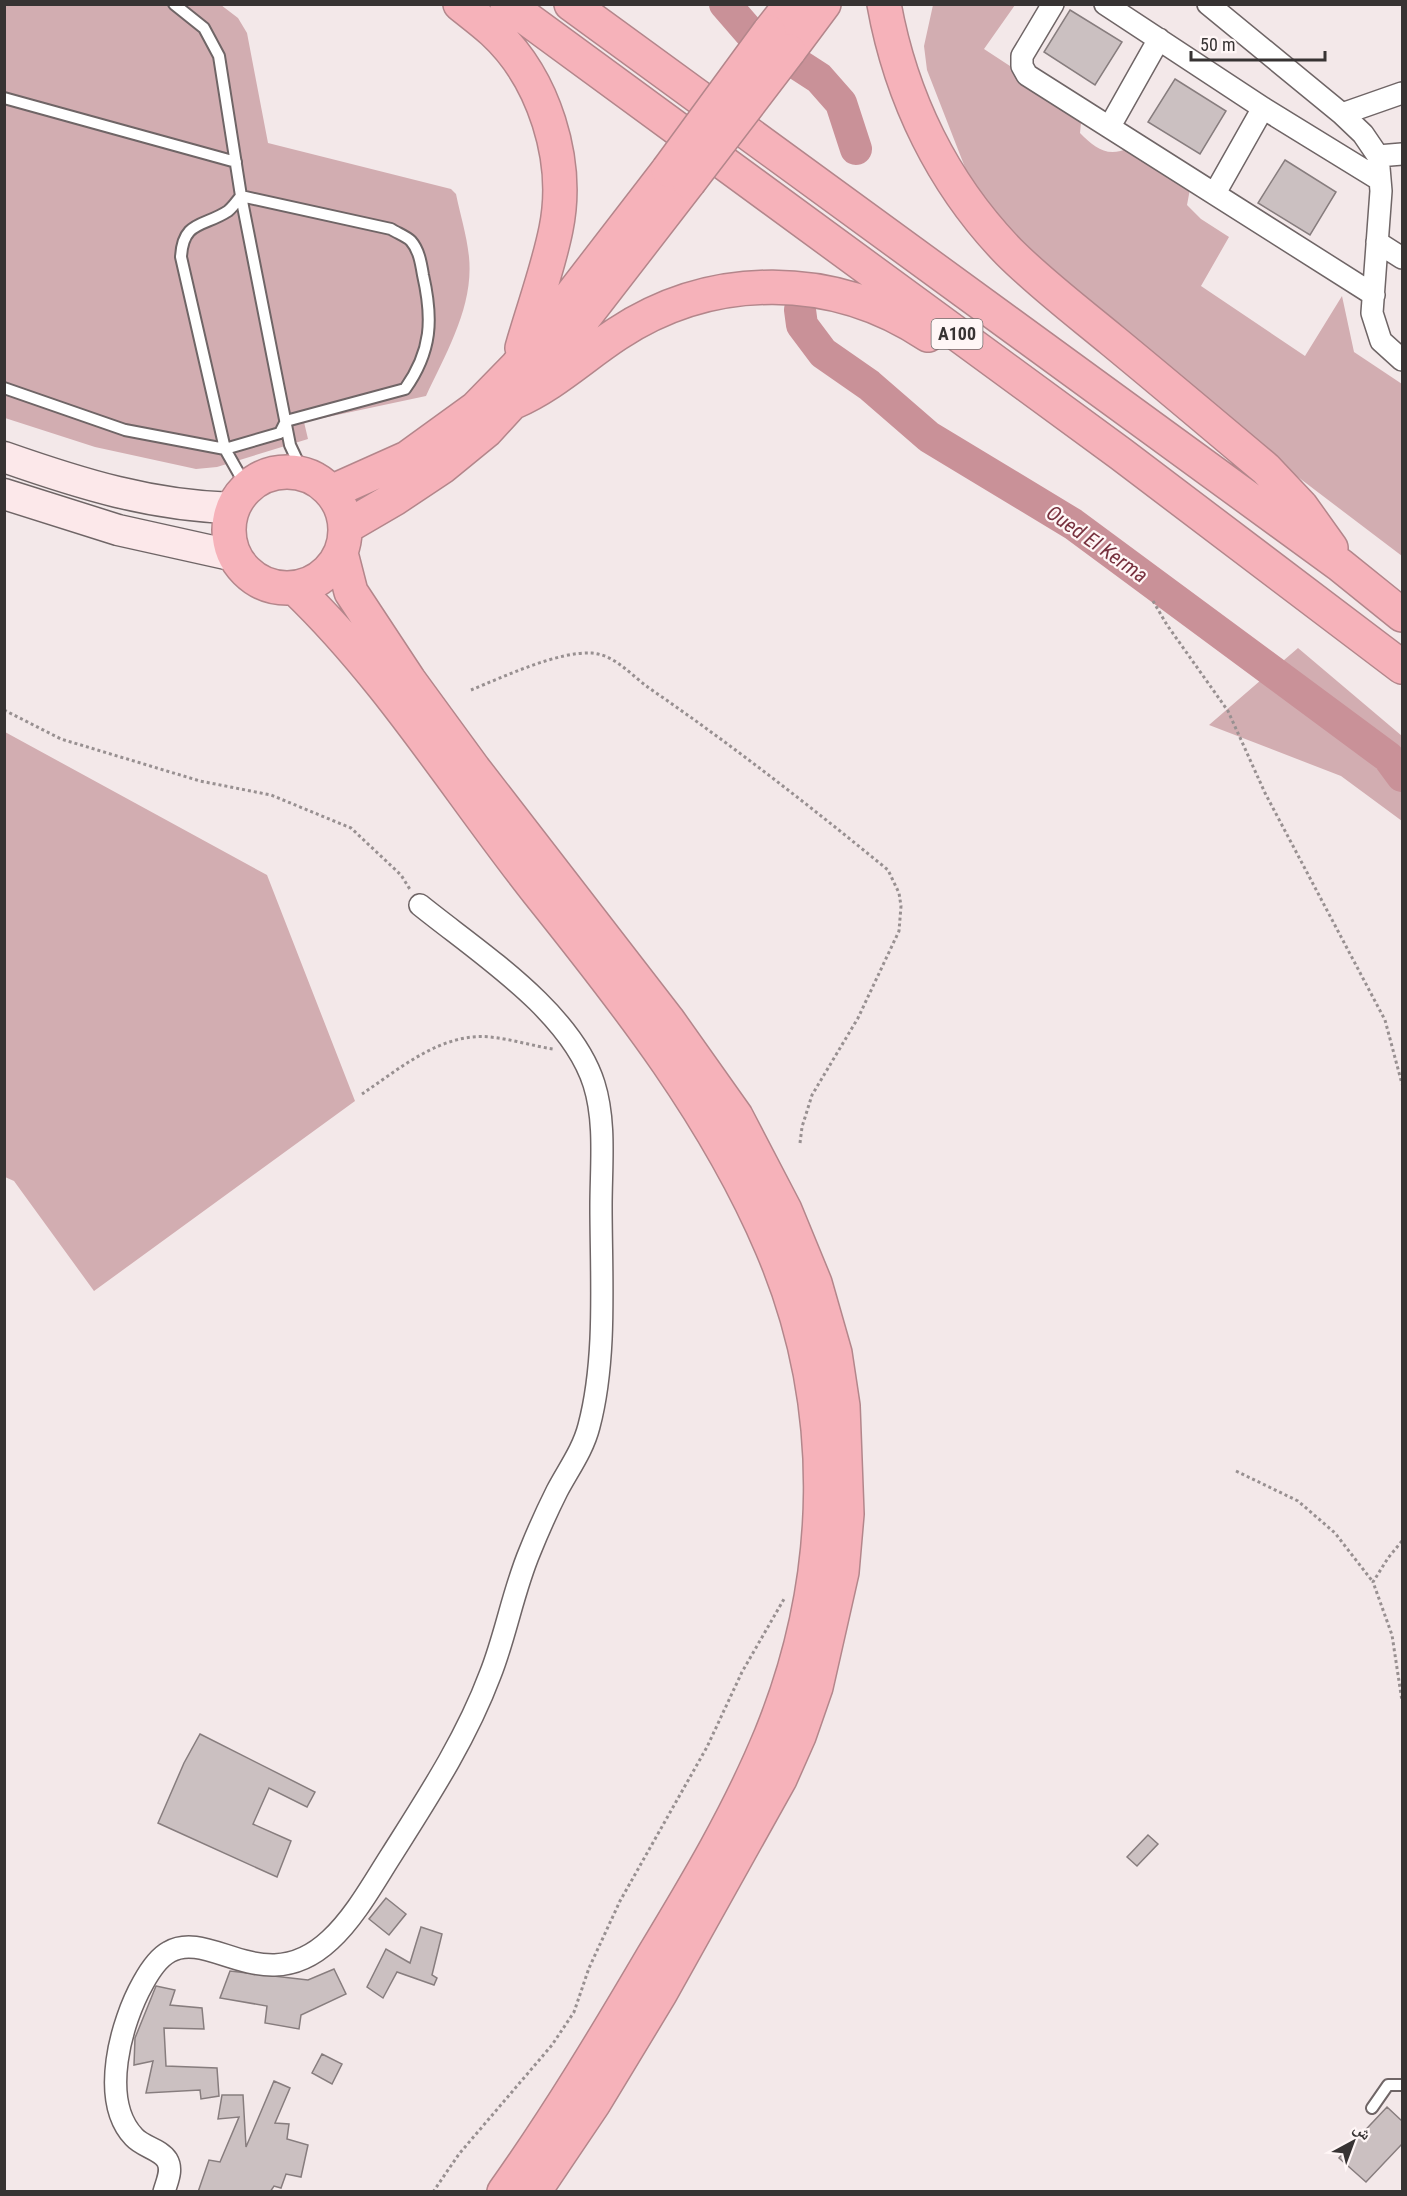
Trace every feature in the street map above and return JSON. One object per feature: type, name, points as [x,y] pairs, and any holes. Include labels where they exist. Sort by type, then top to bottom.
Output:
[{"type":"highway","points":[[460,4],[494,31],[521,64],[542,102],[555,143],[560,185],[557,228],[517,366]]},
{"type":"highway","name":"A100","points":[[507,4],[1120,454],[1402,667]]},
{"type":"highway","name":"A100","points":[[571,4],[1341,565],[1402,615]]},
{"type":"highway","points":[[604,4],[646,59]]},
{"type":"highway","points":[[779,41],[790,4]]},
{"type":"highway","points":[[534,2192],[594,2103],[660,1994],[780,1779],[799,1736],[816,1687],[842,1572],[847,1514],[843,1406],[835,1353],[815,1283],[785,1210],[736,1116],[668,1020],[474,769],[409,680],[351,592],[344,540],[341,508],[331,492],[319,481],[304,475],[292,472],[274,474],[240,498],[229,532],[235,556],[250,575],[260,582],[271,586],[295,588],[307,585],[328,573],[344,540],[394,499],[442,467],[486,431],[553,358],[678,176],[779,41],[824,4]]},
{"type":"highway","points":[[884,4],[895,52],[926,134],[955,185],[990,231],[1031,273],[1273,474],[1309,515],[1341,565]]},
{"type":"highway","points":[[895,52],[904,4]]},
{"type":"highway","points":[[331,492],[382,471],[430,444],[476,408],[517,366],[678,176]]},
{"type":"highway","points":[[514,402],[562,376],[617,334],[667,308],[713,294],[752,287],[803,288],[851,298],[893,315],[1046,414],[1120,454]]},
{"type":"highway","points":[[295,588],[324,616],[398,705],[619,994],[705,1117],[733,1165],[771,1245],[788,1288],[806,1355],[821,1443],[821,1529],[816,1573],[800,1650],[770,1738],[723,1837],[694,1889],[539,2144],[504,2192]]},
{"type":"main road","points":[[4,457],[91,486],[160,503],[240,498]]},
{"type":"main road","points":[[4,494],[118,530],[235,556]]},
{"type":"street","points":[[1053,4],[1022,56],[1022,66],[1028,75],[1374,295]]},
{"type":"street","points":[[1105,4],[1263,108],[1380,180]]},
{"type":"street","points":[[1208,4],[1342,114],[1363,134],[1378,156],[1380,180],[1372,313],[1377,332],[1388,348],[1402,360]]},
{"type":"street","points":[[1110,126],[1159,39]]},
{"type":"street","points":[[1342,114],[1402,93]]},
{"type":"street","points":[[1215,192],[1263,108]]},
{"type":"street","points":[[1378,156],[1402,154]]},
{"type":"street","points":[[1377,242],[1402,258]]},
{"type":"street","points":[[164,2192],[170,2168],[167,2160],[135,2138],[126,2126],[117,2090],[118,2047],[124,2026],[144,1980],[167,1952],[179,1948],[191,1947],[260,1966],[280,1965],[300,1960],[318,1950],[333,1937],[378,1875],[460,1742],[490,1675],[508,1611],[534,1539],[588,1430],[595,1401],[600,1332],[601,1147],[600,1109],[594,1083],[584,1059],[568,1034],[529,993],[420,905]]},
{"type":"lane","points":[[174,4],[204,28],[216,46],[241,196],[290,445],[304,475]]},
{"type":"lane","points":[[4,98],[236,162]]},
{"type":"lane","points":[[4,388],[125,430],[225,449],[280,433],[286,421],[405,389],[413,378],[427,340],[431,309],[419,256],[410,240],[391,229],[241,196]]},
{"type":"lane","points":[[240,498],[225,449],[181,251],[187,232],[230,210],[241,196]]},
{"type":"lane","points":[[1372,2108],[1388,2085],[1402,2085]]},
{"type":"path","points":[[1153,601],[1167,625],[1228,711],[1265,793],[1385,1020],[1402,1084]]},
{"type":"path","points":[[471,690],[523,669],[576,654],[609,657],[730,744],[888,870],[901,906],[899,931],[858,1018],[812,1095],[802,1126],[800,1143]]},
{"type":"path","points":[[4,710],[61,739],[200,781],[271,795],[351,828],[401,874],[420,905]]},
{"type":"path","points":[[362,1094],[406,1064],[447,1042],[489,1036],[569,1052],[584,1059]]},
{"type":"path","points":[[1236,1471],[1298,1501],[1335,1533],[1374,1582],[1392,1635],[1402,1701]]},
{"type":"path","points":[[1374,1582],[1388,1558],[1402,1541]]},
{"type":"path","points":[[433,2192],[459,2154],[552,2045],[574,2012],[589,1968],[620,1901],[707,1747],[742,1672],[785,1596]]},
{"type":"shaded area","points":[[4,5],[221,5],[238,18],[247,33],[268,143],[451,189],[456,194],[469,257],[467,293],[457,329],[426,396],[304,422],[308,439],[217,467],[196,469],[95,447],[5,418]]},
{"type":"shaded area","points":[[933,5],[1015,5],[984,49],[1082,113],[1080,133],[1096,147],[1108,152],[1129,148],[1190,189],[1187,205],[1201,219],[1229,237],[1201,286],[1305,356],[1342,296],[1354,352],[1402,384],[1402,556],[1141,358],[996,217],[966,170],[927,70],[924,46]]},
{"type":"shaded area","points":[[1298,648],[1402,736],[1402,821],[1341,776],[1209,725]]},
{"type":"shaded area","points":[[5,732],[267,875],[355,1101],[94,1291],[14,1181],[5,1177]]},
{"type":"building","points":[[1070,10],[1122,42],[1095,85],[1044,52]]},
{"type":"building","points":[[1175,79],[1226,111],[1200,154],[1148,122]]},
{"type":"building","points":[[1285,160],[1336,192],[1310,235],[1258,203]]},
{"type":"building","points":[[200,1734],[315,1792],[307,1807],[269,1788],[253,1824],[291,1841],[277,1877],[158,1823],[184,1763]]},
{"type":"building","points":[[1148,1835],[1158,1844],[1137,1866],[1127,1857]]},
{"type":"building","points":[[386,1898],[406,1914],[389,1935],[369,1919]]},
{"type":"building","points":[[421,1927],[442,1934],[432,1975],[437,1978],[434,1985],[397,1972],[383,1998],[367,1987],[386,1949],[410,1963]]},
{"type":"building","points":[[334,1969],[346,1994],[301,2015],[299,2029],[265,2023],[267,2006],[220,1998],[230,1971],[308,1980]]},
{"type":"building","points":[[156,1986],[175,1990],[170,2005],[202,2008],[204,2029],[164,2028],[166,2066],[217,2068],[219,2096],[201,2099],[200,2090],[146,2093],[153,2061],[134,2065],[135,2038]]},
{"type":"building","points":[[322,2054],[342,2064],[332,2084],[312,2073]]},
{"type":"building","points":[[274,2081],[290,2088],[275,2123],[289,2124],[287,2139],[308,2145],[301,2177],[286,2174],[281,2188],[274,2186],[270,2192],[198,2192],[209,2160],[220,2162],[239,2117],[218,2119],[222,2095],[243,2095],[246,2147]]},
{"type":"building","points":[[1387,2107],[1402,2121],[1402,2144],[1366,2182],[1339,2158]]},
{"type":"waterway","name":"Oued El Kerma","points":[[725,4],[751,34],[819,78],[841,103],[856,149]]},
{"type":"waterway","name":"Oued El Kerma","points":[[800,310],[802,325],[823,353],[869,385],[929,437],[1073,524],[1388,757],[1402,776]]}]
